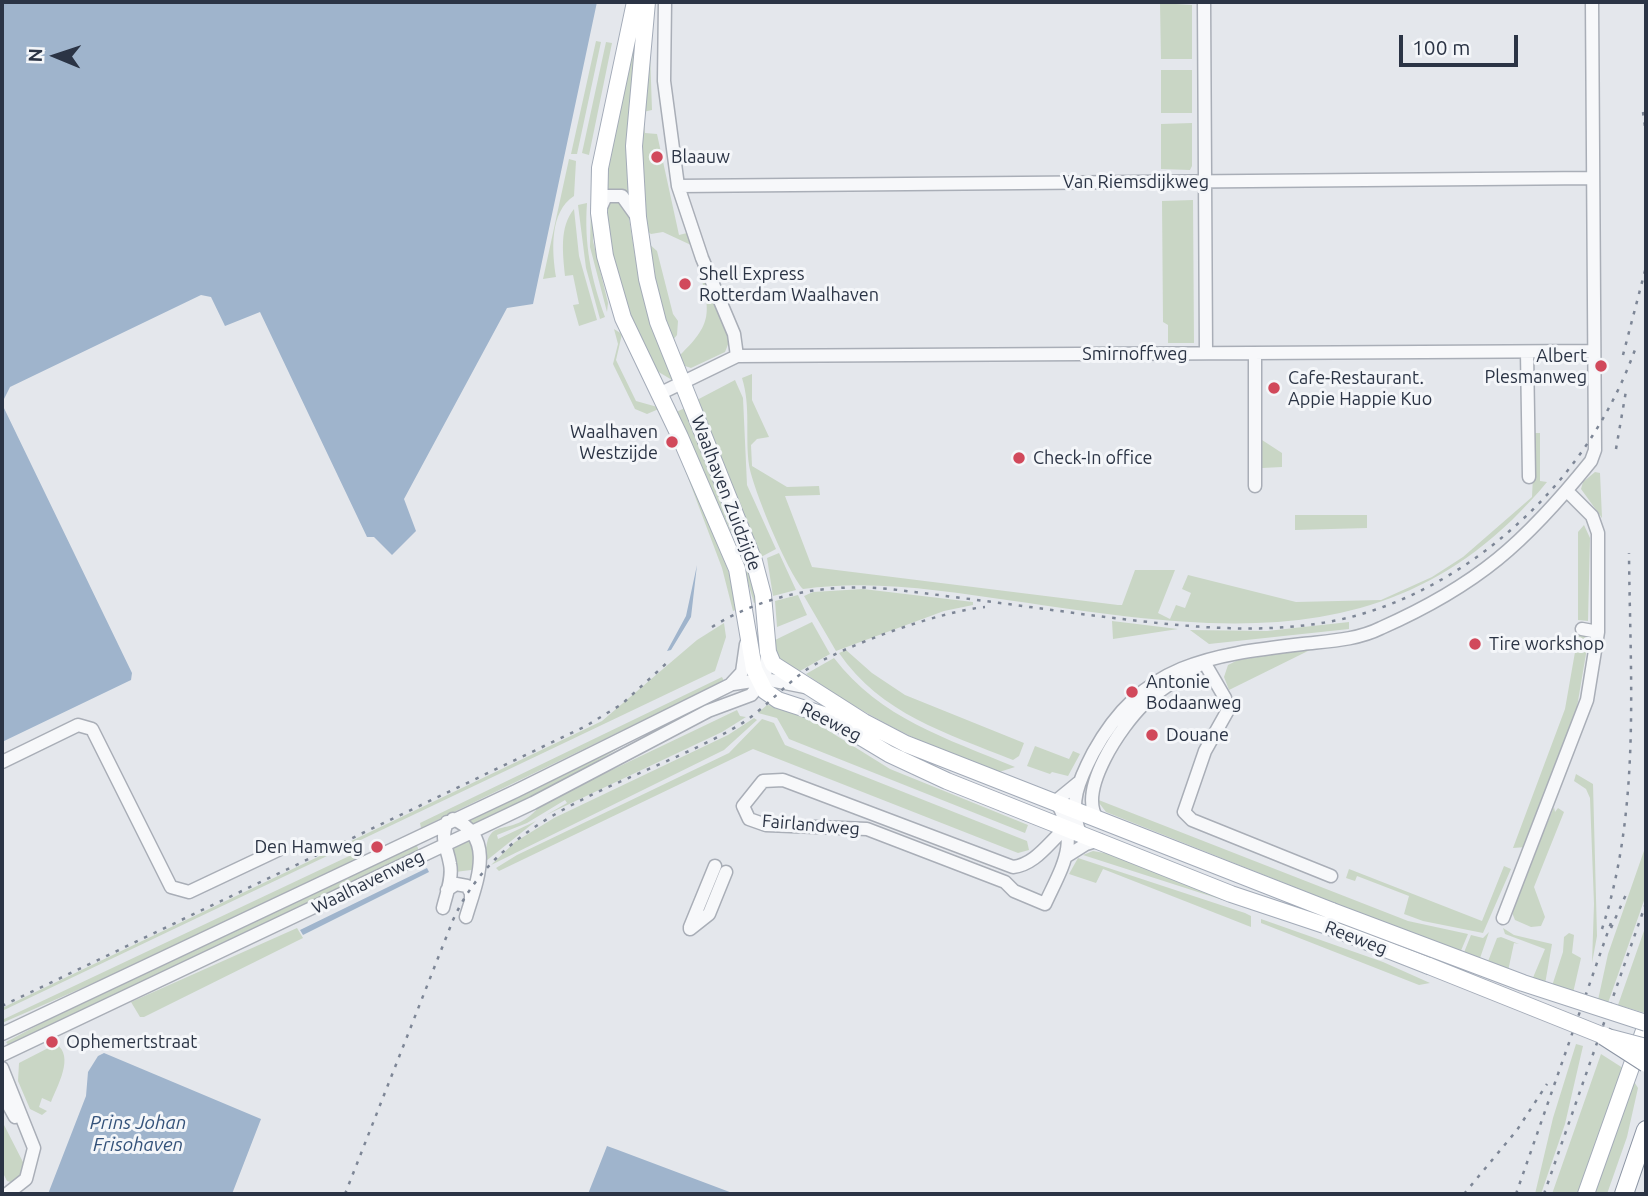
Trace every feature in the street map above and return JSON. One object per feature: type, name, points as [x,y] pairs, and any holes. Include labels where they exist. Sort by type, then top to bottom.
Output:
[{"type":"highway","points":[[1604,1036],[1646,1063]]},
{"type":"highway","points":[[1624,1194],[1646,1130]]},
{"type":"main road","name":"Waalhaven Zuidzijde","points":[[635,2],[602,153],[600,213],[605,256],[614,293],[732,557],[743,594],[760,680]]},
{"type":"main road","name":"Waalhaven Zuidzijde","points":[[647,2],[635,111],[638,217],[647,279],[656,315],[754,561],[763,595],[769,655]]},
{"type":"main road","name":"Reeweg","points":[[769,655],[809,688],[906,744],[1056,801],[1068,825]]},
{"type":"main road","name":"Reeweg","points":[[760,680],[773,697],[824,715],[921,770],[1068,825],[1231,894],[1329,919],[1646,1024]]},
{"type":"main road","name":"Reeweg","points":[[1068,825],[1103,822],[1604,1036],[1646,1047]]},
{"type":"main road","points":[[1586,1194],[1646,1024]]},
{"type":"street","points":[[666,2],[664,81],[678,186],[702,258],[734,334],[737,356]]},
{"type":"street","points":[[1205,2],[1206,353]]},
{"type":"street","points":[[1067,856],[1070,842],[1068,825],[1079,782],[1106,732],[1129,703],[1180,667],[1228,655],[1356,637],[1380,629],[1448,595],[1499,560],[1596,464],[1592,2]]},
{"type":"street","name":"Van Riemsdijkweg","points":[[678,186],[1593,178]]},
{"type":"street","points":[[600,213],[602,200],[616,194],[627,200],[638,217]]},
{"type":"street","name":"Smirnoffweg","points":[[682,382],[737,356],[1594,351]]},
{"type":"street","points":[[1528,352],[1529,477]]},
{"type":"street","points":[[1255,353],[1255,486]]},
{"type":"street","points":[[659,394],[682,382]]},
{"type":"street","points":[[1503,918],[1583,714],[1598,632],[1597,527],[1592,516],[1567,491]]},
{"type":"street","name":"Waalhaven Zuidzijde","points":[[736,682],[746,650],[743,594]]},
{"type":"street","points":[[1582,629],[1598,632]]},
{"type":"street","name":"Waalhaven Zuidzijde","points":[[760,680],[769,655]]},
{"type":"street","points":[[1204,662],[1225,698],[1228,710],[1209,742],[1186,799],[1184,812],[1188,818],[1331,876]]},
{"type":"street","points":[[1103,822],[1092,808],[1091,794],[1121,731],[1145,703],[1204,662]]},
{"type":"street","points":[[746,699],[760,680]]},
{"type":"street","name":"Reeweg","points":[[736,682],[760,680],[809,688]]},
{"type":"street","name":"Waalhavenweg","points":[[2,1034],[736,682]]},
{"type":"street","name":"Reeweg","points":[[746,699],[786,702]]},
{"type":"street","name":"Waalhavenweg","points":[[2,1055],[490,824],[731,702],[746,699]]},
{"type":"street","points":[[2,762],[78,725],[92,729],[171,887],[179,892],[190,892],[280,849]]},
{"type":"street","name":"Fairlandweg","points":[[1067,856],[1045,904],[1014,891],[1005,882],[867,829],[766,825],[749,819],[743,806],[763,781],[783,780],[1013,867],[1030,861],[1068,825]]},
{"type":"street","points":[[1056,801],[1079,782]]},
{"type":"street","points":[[443,908],[450,864],[443,846],[443,833],[450,821],[473,832],[479,845],[480,871],[468,909],[471,893],[467,886],[456,884],[447,890]]},
{"type":"street","points":[[479,845],[490,824]]},
{"type":"street","points":[[1067,856],[1081,846],[1099,840]]},
{"type":"street","points":[[2,1068],[34,1146],[34,1156],[26,1179],[6,1194]]},
{"type":"street","points":[[2,1093],[26,1130]]},
{"type":"green space","points":[[1160,3],[1192,5],[1192,59],[1161,59]]},
{"type":"green space","points":[[638,11],[629,195],[607,191],[607,150]]},
{"type":"green space","points":[[596,41],[601,42],[577,154],[571,154]]},
{"type":"green space","points":[[606,42],[612,43],[589,155],[582,153]]},
{"type":"green space","points":[[650,52],[652,110],[643,112],[645,133],[657,134],[679,235],[687,233],[691,245],[663,232],[651,234],[644,229],[639,129]]},
{"type":"green space","points":[[1161,70],[1192,70],[1192,113],[1161,113]]},
{"type":"green space","points":[[1192,123],[1190,170],[1161,169],[1161,124]]},
{"type":"green space","points":[[569,159],[576,161],[574,196],[566,203],[556,222],[553,245],[556,277],[543,279]]},
{"type":"green space","points":[[620,199],[628,212],[638,274],[656,338],[673,373],[672,380],[657,371],[620,301],[612,271],[605,203]]},
{"type":"green space","points":[[1193,200],[1194,343],[1168,343],[1168,325],[1163,322],[1162,201]]},
{"type":"green space","points":[[587,203],[590,261],[605,317],[600,319],[586,268],[578,205]]},
{"type":"green space","points":[[591,203],[595,203],[593,241],[608,303],[607,312],[590,247]]},
{"type":"green space","points":[[574,209],[579,256],[597,320],[579,326],[573,305],[579,304],[573,275],[565,276],[563,250],[566,224]]},
{"type":"green space","points":[[647,242],[657,251],[673,314],[678,321],[677,335],[672,341],[658,298]]},
{"type":"green space","points":[[698,265],[728,331],[729,342],[725,352],[691,368],[685,366],[680,355],[700,333],[707,314]]},
{"type":"green space","points":[[614,329],[622,334],[616,360],[636,401],[661,408],[647,414],[635,409],[613,364],[618,344]]},
{"type":"green space","points":[[752,374],[752,400],[769,437],[757,439],[751,445],[752,466],[787,487],[819,486],[820,495],[785,496],[812,567],[1118,605],[1122,605],[1135,570],[1175,570],[1158,613],[1170,619],[1176,605],[1185,608],[1191,593],[1182,589],[1188,575],[1296,602],[1381,600],[1432,577],[1463,557],[1532,497],[1490,539],[1431,580],[1368,606],[1302,620],[1234,623],[1163,620],[909,587],[856,585],[803,589],[788,565],[772,529],[749,465],[745,389],[742,378]]},
{"type":"green space","points":[[735,380],[743,398],[747,485],[776,549],[761,557],[695,401]]},
{"type":"green space","points":[[687,407],[743,543],[759,601],[754,603],[736,542],[674,413]]},
{"type":"green space","points":[[1535,433],[1540,433],[1540,481],[1547,482],[1532,497]]},
{"type":"green space","points":[[1262,440],[1282,453],[1282,467],[1262,468]]},
{"type":"green space","points":[[676,446],[728,570],[738,609],[733,611],[722,568]]},
{"type":"green space","points":[[1595,472],[1600,473],[1602,518],[1581,489],[1583,482]]},
{"type":"green space","points":[[1295,515],[1367,515],[1367,528],[1295,530]]},
{"type":"green space","points":[[1584,525],[1590,538],[1588,621],[1578,620],[1578,532]]},
{"type":"green space","points":[[779,553],[796,590],[773,596],[767,558]]},
{"type":"green space","points":[[863,589],[973,602],[973,605],[944,611],[836,651],[804,596],[813,592]]},
{"type":"green space","points":[[798,595],[807,615],[777,627],[775,601]]},
{"type":"green space","points":[[1112,621],[1178,629],[1113,639]]},
{"type":"green space","points":[[812,622],[830,654],[800,671],[782,660],[773,641]]},
{"type":"green space","points":[[1349,622],[1349,629],[1209,644],[1190,630],[1267,631]]},
{"type":"green space","points":[[724,623],[726,637],[715,671],[2,1011],[2,1008],[602,721],[697,640]]},
{"type":"green space","points":[[1578,635],[1585,636],[1588,642],[1576,713],[1526,847],[1513,848],[1565,709]]},
{"type":"green space","points":[[1312,649],[1229,690],[1224,677],[1228,665],[1238,660]]},
{"type":"green space","points":[[846,650],[872,673],[905,695],[1024,743],[1019,756],[1013,760],[940,730],[895,707],[874,692],[856,674],[839,653]]},
{"type":"green space","points":[[834,658],[872,697],[894,712],[940,736],[1015,767],[996,773],[946,752],[875,718],[806,674]]},
{"type":"green space","points":[[722,677],[724,681],[421,828],[420,823]]},
{"type":"green space","points":[[767,705],[792,708],[890,769],[1028,825],[1025,833],[789,739],[777,718],[758,713]]},
{"type":"green space","points":[[737,710],[740,716],[746,717],[722,732],[546,815],[567,803],[565,800],[527,823],[497,835],[498,839],[536,821],[486,861],[489,838],[497,829],[518,823],[547,801]]},
{"type":"green space","points":[[754,718],[757,720],[724,750],[491,865],[515,842],[554,818],[728,735]]},
{"type":"green space","points":[[762,719],[774,723],[785,745],[1027,841],[1029,850],[1018,853],[753,749],[499,871],[496,868],[517,855],[729,753]]},
{"type":"green space","points":[[633,737],[634,739],[555,785],[474,827],[467,822]]},
{"type":"green space","points":[[1035,746],[1069,759],[1073,751],[1080,754],[1068,776],[1052,772],[1050,774],[1027,766]]},
{"type":"green space","points":[[1576,774],[1593,784],[1597,936],[1592,963],[1594,904],[1590,798],[1586,789],[1574,781]]},
{"type":"green space","points":[[1096,799],[1408,921],[1468,934],[1460,953],[1106,812]]},
{"type":"green space","points":[[1554,807],[1555,812],[1558,808],[1564,812],[1534,887],[1545,917],[1541,926],[1531,927],[1515,920],[1511,910]]},
{"type":"green space","points":[[472,837],[479,869],[455,872],[450,848]]},
{"type":"green space","points":[[415,841],[420,853],[9,1046],[6,1042],[106,989]]},
{"type":"green space","points":[[1646,845],[1646,895],[1608,1003],[1598,1000],[1608,954]]},
{"type":"green space","points":[[362,850],[365,856],[121,971],[2,1023],[2,1020]]},
{"type":"green space","points":[[1093,851],[1110,854],[1322,932],[1083,855]]},
{"type":"green space","points":[[1078,858],[1245,913],[1251,916],[1251,927],[1103,869],[1096,883],[1069,874]]},
{"type":"green space","points":[[1504,866],[1511,869],[1483,933],[1423,921],[1404,914],[1409,896],[1357,876],[1355,881],[1346,878],[1349,869],[1482,921]]},
{"type":"green space","points":[[1261,919],[1383,962],[1430,983],[1419,985],[1261,923]]},
{"type":"green space","points":[[1646,925],[1646,1010],[1645,1013],[1618,1005]]},
{"type":"green space","points":[[297,928],[303,938],[144,1017],[140,1017],[131,1002]]},
{"type":"green space","points":[[1503,928],[1514,935],[1552,944],[1545,984],[1532,980],[1545,949],[1505,934]]},
{"type":"green space","points":[[1489,932],[1479,961],[1463,955],[1471,935],[1483,938]]},
{"type":"green space","points":[[1569,933],[1574,935],[1572,953],[1581,958],[1573,993],[1552,986],[1563,952],[1564,937]]},
{"type":"green space","points":[[1497,938],[1519,944],[1514,943],[1508,971],[1487,964]]},
{"type":"green space","points":[[56,1044],[64,1056],[63,1072],[51,1102],[42,1098],[39,1107],[47,1111],[42,1115],[30,1109],[18,1081],[19,1063]]},
{"type":"green space","points":[[1576,1044],[1583,1046],[1565,1124],[1541,1194],[1535,1194],[1553,1118]]},
{"type":"green space","points":[[1601,1054],[1626,1070],[1582,1194],[1552,1194]]},
{"type":"green space","points":[[1633,1080],[1638,1088],[1627,1137],[1607,1194],[1594,1194]]},
{"type":"green space","points":[[2,1121],[24,1164],[14,1183],[7,1181],[2,1171]]},
{"type":"water","points":[[2,2],[597,2],[533,304],[507,308],[404,499],[416,531],[392,555],[374,537],[367,537],[260,312],[225,326],[211,297],[201,295],[10,387],[2,403]]},
{"type":"water","points":[[2,404],[132,673],[131,680],[2,742]]},
{"type":"water","points":[[697,565],[691,617],[671,650],[667,651],[686,616]]},
{"type":"water","points":[[427,868],[429,872],[303,935],[300,930]]},
{"type":"water","name":"Prins Johan Frisohaven","points":[[104,1053],[261,1119],[232,1194],[48,1194],[86,1096],[88,1072],[98,1056]]},
{"type":"water","points":[[607,1146],[618,1150],[735,1194],[588,1194]]},
{"type":"railway","points":[[1643,112],[1646,134]]},
{"type":"railway","points":[[1623,355],[1646,267]]},
{"type":"railway","points":[[712,627],[753,606],[775,599],[797,593],[843,588],[890,589],[1121,619],[1218,628],[1315,624],[1370,612],[1414,594],[1456,571],[1495,543],[1533,509],[1570,468],[1601,422],[1636,347]]},
{"type":"railway","points":[[1616,449],[1626,391]]},
{"type":"railway","points":[[1602,929],[1623,837],[1628,790],[1631,695],[1629,553]]},
{"type":"railway","points":[[345,1194],[453,920],[476,882],[505,850],[539,824],[576,803],[736,727],[806,670],[822,661],[919,622],[985,607]]},
{"type":"railway","points":[[2,1006],[586,726],[622,704],[670,660]]},
{"type":"railway","points":[[1611,928],[1628,890]]},
{"type":"railway","points":[[1544,1194],[1646,903]]},
{"type":"railway","points":[[1516,1194],[1612,920]]},
{"type":"railway","points":[[1464,1194],[1517,1130],[1547,1084]]},
{"type":"place","name":"Blaauw","points":[[657,157]]},
{"type":"place","name":"Shell Express Rotterdam Waalhaven","points":[[685,284]]},
{"type":"place","name":"Albert Plesmanweg","points":[[1601,366]]},
{"type":"place","name":"Cafe-Restaurant. Appie Happie Kuo","points":[[1274,388]]},
{"type":"place","name":"Waalhaven Westzijde","points":[[672,442]]},
{"type":"place","name":"Check-In office","points":[[1019,458]]},
{"type":"place","name":"Tire workshop","points":[[1475,644]]},
{"type":"place","name":"Antonie Bodaanweg","points":[[1132,692]]},
{"type":"place","name":"Douane","points":[[1152,735]]},
{"type":"place","name":"Den Hamweg","points":[[377,847]]},
{"type":"place","name":"Ophemertstraat","points":[[52,1042]]}]
